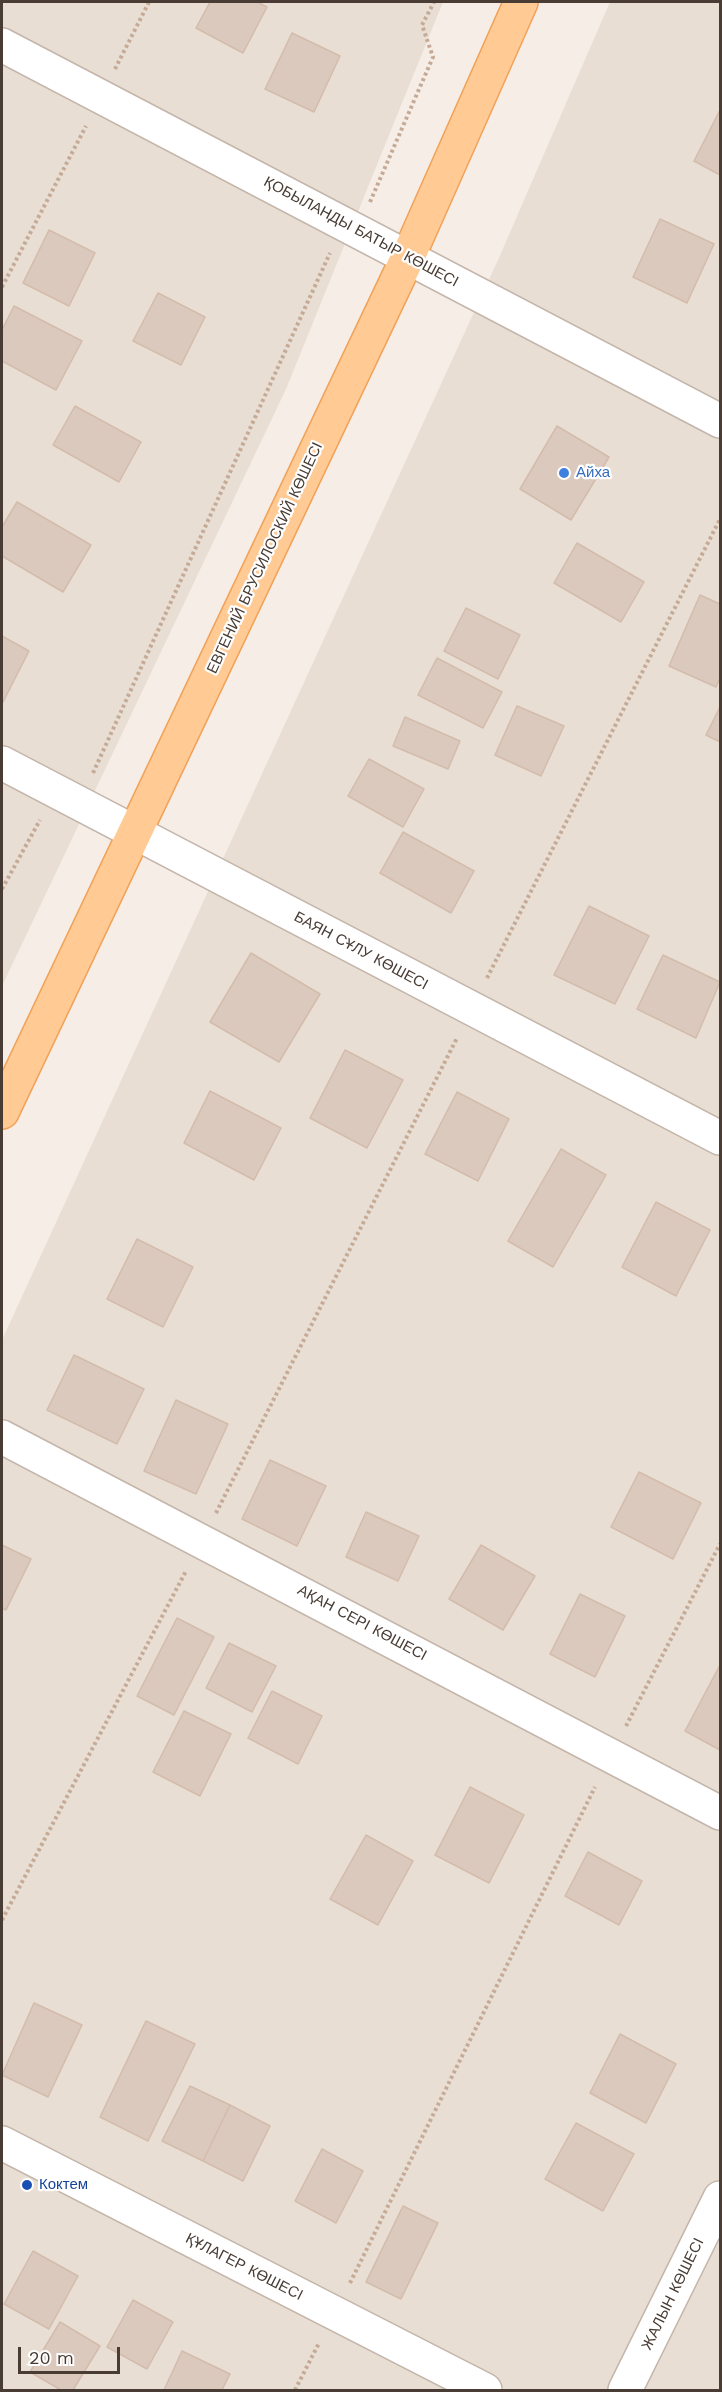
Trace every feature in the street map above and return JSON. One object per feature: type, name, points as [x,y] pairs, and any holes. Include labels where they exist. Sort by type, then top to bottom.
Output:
[{"type":"main road","name":"ЕВГЕНИЙ БРУСИЛОСКИЙ КӨШЕСІ","points":[[2,1112],[408,257],[521,2]]},
{"type":"street","name":"ҚОБЫЛАНДЫ БАТЫР КӨШЕСІ","points":[[2,45],[720,421]]},
{"type":"street","name":"БАЯН СҰЛУ КӨШЕСІ","points":[[2,763],[720,1138]]},
{"type":"street","name":"АҚАН СЕРІ КӨШЕСІ","points":[[2,1437],[612,1753],[720,1813]]},
{"type":"street","name":"ҚҰЛАГЕР КӨШЕСІ","points":[[2,2143],[485,2391]]},
{"type":"street","name":"ЖАЛЫН КӨШЕСІ","points":[[625,2391],[720,2198]]},
{"type":"path","points":[[2,288],[149,2]]},
{"type":"path","points":[[2,889],[41,818],[79,803],[330,253],[358,231],[433,57],[422,25],[434,2]]},
{"type":"path","points":[[2,1920],[203,1540],[720,519]]},
{"type":"path","points":[[295,2391],[612,1753],[720,1544]]},
{"type":"shaded area","points":[[2,2],[443,2],[286,389],[2,986]]},
{"type":"shaded area","points":[[610,2],[720,2],[720,2390],[2,2390],[2,1340],[498,260]]},
{"type":"building","points":[[210,2],[257,2],[267,7],[243,53],[196,28]]},
{"type":"building","points":[[292,33],[340,56],[314,112],[265,89]]},
{"type":"building","points":[[720,110],[720,175],[694,161]]},
{"type":"building","points":[[660,219],[714,244],[687,303],[633,277]]},
{"type":"building","points":[[49,230],[95,253],[69,306],[23,283]]},
{"type":"building","points":[[158,293],[205,317],[181,365],[133,341]]},
{"type":"building","points":[[14,306],[82,341],[56,390],[2,361],[2,330]]},
{"type":"building","points":[[75,406],[141,442],[119,482],[53,445]]},
{"type":"building","name":"Айха","points":[[557,426],[609,457],[571,520],[520,489]]},
{"type":"building","points":[[17,502],[91,545],[63,592],[2,556],[2,527]]},
{"type":"building","points":[[577,543],[644,582],[621,622],[554,583]]},
{"type":"building","points":[[700,595],[720,604],[720,678],[716,687],[669,666]]},
{"type":"building","points":[[466,608],[520,635],[498,679],[444,651]]},
{"type":"building","points":[[2,636],[29,651],[2,704]]},
{"type":"building","points":[[437,658],[502,692],[483,728],[418,695]]},
{"type":"building","points":[[517,706],[564,726],[541,776],[495,755]]},
{"type":"building","points":[[720,707],[720,742],[706,735]]},
{"type":"building","points":[[405,717],[460,741],[448,769],[393,746]]},
{"type":"building","points":[[369,759],[424,789],[403,827],[348,796]]},
{"type":"building","points":[[403,832],[474,871],[451,913],[380,873]]},
{"type":"building","points":[[589,906],[649,936],[615,1004],[554,975]]},
{"type":"building","points":[[251,953],[320,994],[279,1062],[210,1022]]},
{"type":"building","points":[[663,955],[720,982],[696,1038],[637,1009]]},
{"type":"building","points":[[345,1050],[403,1080],[367,1148],[310,1118]]},
{"type":"building","points":[[210,1091],[281,1128],[254,1180],[184,1143]]},
{"type":"building","points":[[457,1092],[509,1119],[478,1181],[425,1154]]},
{"type":"building","points":[[561,1149],[606,1175],[553,1267],[508,1241]]},
{"type":"building","points":[[656,1202],[710,1230],[676,1296],[622,1267]]},
{"type":"building","points":[[137,1239],[193,1267],[163,1327],[107,1299]]},
{"type":"building","points":[[74,1355],[144,1389],[117,1444],[47,1410]]},
{"type":"building","points":[[176,1400],[228,1424],[196,1494],[144,1471]]},
{"type":"building","points":[[270,1460],[326,1486],[297,1546],[242,1519]]},
{"type":"building","points":[[639,1472],[701,1503],[673,1559],[611,1527]]},
{"type":"building","points":[[366,1512],[419,1536],[398,1581],[346,1557]]},
{"type":"building","points":[[2,1545],[31,1559],[6,1610],[2,1608]]},
{"type":"building","points":[[481,1545],[535,1576],[503,1630],[449,1599]]},
{"type":"building","points":[[580,1594],[625,1616],[595,1677],[550,1654]]},
{"type":"building","points":[[177,1618],[214,1637],[174,1715],[137,1696]]},
{"type":"building","points":[[229,1643],[276,1666],[252,1712],[206,1688]]},
{"type":"building","points":[[720,1665],[720,1750],[685,1731]]},
{"type":"building","points":[[272,1691],[322,1716],[298,1764],[248,1738]]},
{"type":"building","points":[[184,1711],[231,1734],[200,1796],[153,1772]]},
{"type":"building","points":[[470,1787],[524,1815],[489,1883],[435,1855]]},
{"type":"building","points":[[366,1835],[413,1861],[378,1925],[330,1899]]},
{"type":"building","points":[[588,1852],[642,1881],[619,1925],[565,1896]]},
{"type":"building","points":[[34,2003],[82,2025],[48,2097],[2,2075]]},
{"type":"building","points":[[146,2021],[195,2044],[148,2141],[100,2117]]},
{"type":"building","points":[[620,2034],[676,2064],[646,2123],[590,2093]]},
{"type":"building","points":[[190,2086],[230,2105],[203,2161],[162,2141]]},
{"type":"building","points":[[230,2105],[270,2126],[243,2181],[203,2161]]},
{"type":"building","points":[[576,2123],[634,2154],[603,2211],[545,2179]]},
{"type":"building","points":[[322,2149],[363,2171],[336,2223],[295,2201]]},
{"type":"building","points":[[403,2206],[438,2223],[401,2299],[366,2282]]},
{"type":"building","points":[[33,2251],[78,2276],[49,2329],[4,2304]]},
{"type":"building","points":[[133,2300],[173,2322],[147,2369],[107,2347]]},
{"type":"building","points":[[60,2322],[100,2346],[73,2390],[61,2390],[30,2372]]},
{"type":"building","points":[[182,2351],[230,2374],[222,2390],[164,2390]]},
{"type":"place","name":"Айха","points":[[564,473]]},
{"type":"place","name":"Коктем","points":[[27,2185]]}]
